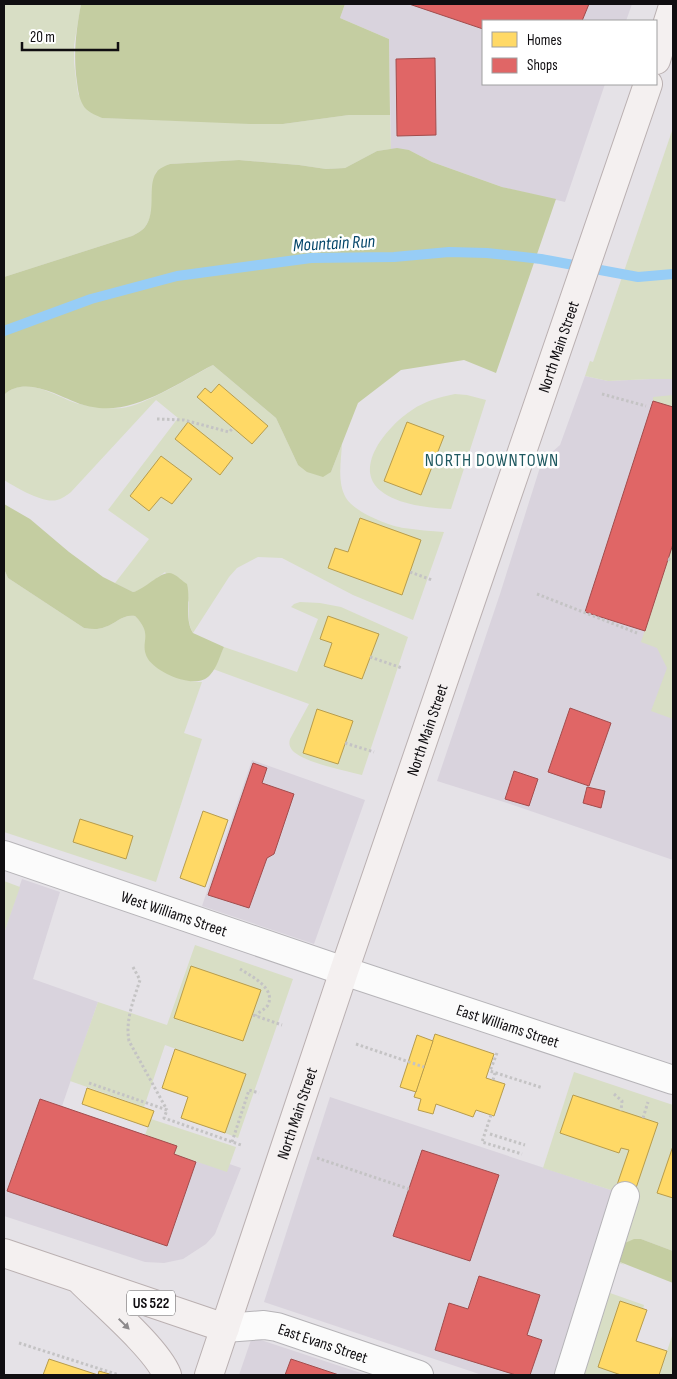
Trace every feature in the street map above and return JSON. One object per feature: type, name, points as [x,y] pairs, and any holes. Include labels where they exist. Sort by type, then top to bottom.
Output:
[{"type":"main road","points":[[657,57],[673,6]]},
{"type":"main road","points":[[657,74],[673,43]]},
{"type":"main road","name":"North Main Street","points":[[209,1375],[344,971],[556,350],[648,89]]},
{"type":"main road","name":"US 522","points":[[4,1253],[224,1328]]},
{"type":"main road","name":"US 522","points":[[77,1277],[142,1342],[164,1368],[167,1375]]},
{"type":"street","name":"West Williams Street","points":[[4,855],[344,971]]},
{"type":"street","name":"East Williams Street","points":[[344,971],[673,1080]]},
{"type":"street","points":[[569,1375],[625,1196]]},
{"type":"street","name":"East Evans Street","points":[[224,1328],[264,1324],[277,1327],[419,1375]]},
{"type":"path","points":[[602,394],[646,406]]},
{"type":"path","points":[[157,419],[184,420],[229,432],[233,428]]},
{"type":"path","points":[[668,559],[673,561]]},
{"type":"path","points":[[410,572],[432,580]]},
{"type":"path","points":[[537,594],[637,633]]},
{"type":"path","points":[[370,656],[402,668]]},
{"type":"path","points":[[346,743],[374,752]]},
{"type":"path","points":[[133,967],[140,980],[130,1012],[129,1041],[166,1110],[164,1118],[241,1145]]},
{"type":"path","points":[[238,968],[254,978],[267,990],[269,998],[267,1007],[254,1016],[282,1025]]},
{"type":"path","points":[[356,1044],[424,1067]]},
{"type":"path","points":[[492,1051],[497,1052],[490,1071],[543,1088]]},
{"type":"path","points":[[493,1080],[495,1073]]},
{"type":"path","points":[[89,1083],[166,1110]]},
{"type":"path","points":[[232,1142],[249,1090],[259,1093]]},
{"type":"path","points":[[490,1115],[482,1142],[522,1154]]},
{"type":"path","points":[[490,1134],[525,1145]]},
{"type":"path","points":[[318,1158],[409,1189]]},
{"type":"path","points":[[19,1343],[119,1375]]},
{"type":"shaded area","points":[[345,4],[632,4],[626,20],[482,20],[482,85],[605,85],[565,202],[502,187],[432,162],[409,150],[391,149],[389,39],[340,18]]},
{"type":"shaded area","points":[[585,376],[608,381],[673,379],[673,860],[437,781],[500,594],[542,461],[560,445]]},
{"type":"shaded area","points":[[252,760],[365,800],[314,944],[202,906]]},
{"type":"shaded area","points":[[22,879],[60,892],[33,979],[98,1002],[62,1106],[241,1168],[215,1234],[206,1244],[183,1259],[164,1263],[145,1262],[4,1216],[4,933]]},
{"type":"shaded area","points":[[330,1097],[617,1192],[560,1375],[482,1375],[264,1302]]},
{"type":"shaded area","points":[[252,1337],[367,1375],[239,1375]]},
{"type":"green space","points":[[4,4],[81,4],[74,45],[78,94],[102,118],[283,124],[349,115],[390,115],[391,149],[377,151],[345,168],[326,169],[239,160],[170,164],[156,172],[151,214],[141,231],[132,236],[4,277]]},
{"type":"green space","points":[[81,4],[345,4],[340,18],[389,39],[390,115],[349,115],[283,124],[102,118],[84,107],[78,91],[75,53]]},
{"type":"green space","points":[[673,128],[673,379],[608,381],[585,376],[590,361],[593,362]]},
{"type":"green space","points":[[397,148],[409,150],[432,162],[502,187],[556,199],[496,373],[464,360],[401,370],[358,403],[331,472],[323,477],[307,472],[298,465],[276,418],[213,365],[144,401],[114,408],[99,408],[80,404],[52,392],[31,387],[12,389],[4,395],[4,277],[132,236],[141,231],[149,221],[153,179],[160,168],[170,164],[239,160],[326,169],[345,168],[377,151]]},
{"type":"green space","points":[[213,365],[276,418],[298,465],[331,472],[342,444],[341,486],[346,498],[356,508],[372,518],[398,527],[444,532],[413,620],[353,595],[282,558],[258,557],[237,568],[229,577],[193,633],[189,622],[189,602],[165,572],[141,590],[133,592],[115,583],[149,539],[108,510],[178,418],[156,400],[71,492],[63,498],[51,501],[45,500],[4,480],[4,395],[13,389],[23,386],[34,387],[84,405],[122,408],[143,402]]},
{"type":"green space","points":[[455,394],[486,400],[451,509],[424,507],[405,503],[388,496],[373,481],[370,470],[377,447],[394,425],[417,407]]},
{"type":"green space","points":[[673,395],[673,407],[653,401],[653,397]]},
{"type":"green space","points":[[4,504],[30,519],[69,552],[103,577],[133,592],[159,576],[169,573],[187,584],[190,628],[193,633],[224,647],[210,675],[204,679],[187,681],[160,670],[148,659],[145,653],[144,629],[135,616],[126,616],[102,628],[84,628],[8,578],[4,569]]},
{"type":"green space","points":[[673,544],[673,719],[651,711],[667,668],[657,648],[641,642]]},
{"type":"green space","points":[[4,569],[8,578],[84,628],[102,628],[126,616],[135,616],[145,630],[146,653],[153,664],[173,676],[189,681],[202,682],[184,733],[202,739],[156,882],[4,832]]},
{"type":"green space","points":[[300,602],[341,607],[408,637],[362,775],[314,762],[292,750],[289,744],[290,739],[309,704],[213,669],[224,647],[297,672],[318,619],[291,607]]},
{"type":"green space","points":[[4,881],[20,887],[4,933]]},
{"type":"green space","points":[[195,945],[293,979],[238,1138],[225,1133],[245,1074],[165,1045],[144,1107],[70,1081],[98,1002],[167,1025]]},
{"type":"green space","points":[[574,1072],[673,1105],[673,1251],[641,1239],[620,1262],[625,1265],[616,1262],[617,1192],[543,1168]]},
{"type":"green space","points":[[151,1119],[236,1147],[227,1172],[174,1154],[145,1135]]},
{"type":"green space","points":[[634,1239],[641,1239],[673,1251],[673,1283],[620,1262],[620,1255],[625,1243]]},
{"type":"green space","points":[[610,1293],[644,1305],[643,1309],[620,1301],[598,1367],[621,1375],[581,1375]]},
{"type":"green space","points":[[673,1333],[673,1375],[659,1375]]},
{"type":"building: Homes","points":[[219,384],[268,426],[252,444],[197,397],[205,388],[211,393]]},
{"type":"building: Homes","points":[[188,422],[233,458],[220,475],[175,439]]},
{"type":"building: Homes","points":[[407,422],[444,436],[421,495],[384,481]]},
{"type":"building: Homes","points":[[161,456],[192,479],[172,504],[161,497],[149,511],[130,496]]},
{"type":"building: Homes","points":[[360,518],[421,540],[402,595],[328,568],[335,548],[348,552]]},
{"type":"building: Homes","points":[[328,616],[379,634],[362,679],[324,666],[332,643],[320,639]]},
{"type":"building: Homes","points":[[317,709],[353,721],[338,764],[303,753]]},
{"type":"building: Homes","points":[[203,811],[228,820],[205,887],[180,878]]},
{"type":"building: Homes","points":[[80,819],[133,836],[126,859],[73,842]]},
{"type":"building: Homes","points":[[191,966],[261,990],[243,1041],[174,1018]]},
{"type":"building: Homes","points":[[435,1034],[494,1054],[486,1078],[505,1084],[494,1116],[476,1110],[473,1117],[436,1104],[433,1114],[418,1110],[421,1099],[414,1097]]},
{"type":"building: Homes","points":[[417,1035],[433,1041],[416,1092],[400,1087]]},
{"type":"building: Homes","points":[[175,1049],[246,1074],[225,1133],[181,1118],[188,1097],[162,1088]]},
{"type":"building: Homes","points":[[87,1088],[154,1111],[148,1127],[82,1104]]},
{"type":"building: Homes","points":[[573,1095],[658,1123],[635,1191],[617,1185],[629,1150],[621,1148],[619,1153],[560,1133]]},
{"type":"building: Homes","points":[[673,1146],[673,1198],[657,1193]]},
{"type":"building: Homes","points":[[620,1301],[647,1310],[636,1341],[667,1351],[659,1375],[621,1375],[598,1367]]},
{"type":"building: Homes","points":[[49,1359],[98,1375],[43,1375]]},
{"type":"building: Homes","points":[[99,1371],[113,1375],[98,1375]]},
{"type":"building: Shops","points":[[409,4],[589,4],[582,20],[482,20],[482,29]]},
{"type":"building: Shops","points":[[435,58],[436,135],[397,136],[396,59]]},
{"type":"building: Shops","points":[[653,401],[673,407],[673,544],[645,631],[585,612]]},
{"type":"building: Shops","points":[[570,708],[611,723],[589,786],[548,772]]},
{"type":"building: Shops","points":[[253,763],[267,768],[262,783],[294,794],[274,854],[267,858],[249,908],[208,895]]},
{"type":"building: Shops","points":[[514,771],[538,779],[529,806],[505,799]]},
{"type":"building: Shops","points":[[587,787],[605,791],[601,808],[583,803]]},
{"type":"building: Shops","points":[[40,1099],[177,1146],[174,1154],[196,1162],[167,1246],[7,1191]]},
{"type":"building: Shops","points":[[422,1150],[499,1175],[470,1261],[393,1236]]},
{"type":"building: Shops","points":[[479,1276],[540,1295],[527,1335],[542,1340],[530,1375],[516,1375],[435,1350],[449,1303],[468,1309]]},
{"type":"building: Shops","points":[[291,1359],[339,1375],[285,1375]]},
{"type":"waterway","name":"Mountain Run","points":[[4,331],[91,299],[177,276],[311,258],[394,257],[449,252],[487,253],[541,259],[638,277],[673,274]]},
{"type":"district","name":"NORTH DOWNTOWN","points":[[492,460]]}]
